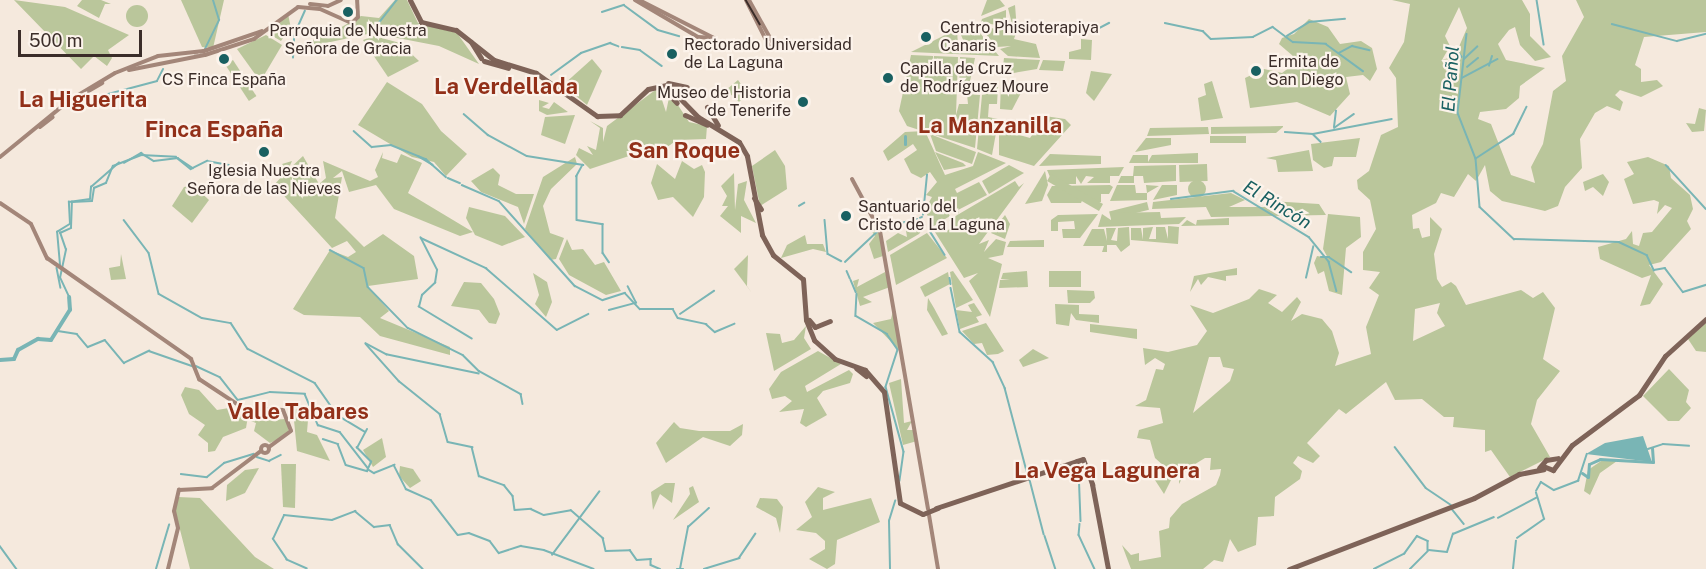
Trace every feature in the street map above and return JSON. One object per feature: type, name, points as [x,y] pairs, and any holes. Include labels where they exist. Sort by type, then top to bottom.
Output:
[{"type":"main road","points":[[0,158],[94,87],[129,68],[144,63],[205,53],[251,38],[291,9],[324,8],[341,0]]},
{"type":"main road","points":[[324,8],[352,23],[358,17],[357,0]]},
{"type":"main road","points":[[411,0],[415,12],[424,23],[447,26],[494,60],[523,68],[601,118],[620,115],[641,95],[657,85],[687,87]]},
{"type":"main road","points":[[637,0],[702,35],[710,37]]},
{"type":"main road","points":[[748,0],[772,45]]},
{"type":"main road","points":[[205,53],[262,32]]},
{"type":"main road","points":[[205,53],[262,32]]},
{"type":"main road","points":[[468,39],[482,59],[523,68]]},
{"type":"main road","points":[[129,68],[196,54]]},
{"type":"main road","points":[[657,85],[676,90],[695,115],[724,130]]},
{"type":"main road","points":[[641,95],[663,87],[677,103]]},
{"type":"main road","points":[[707,107],[708,116],[746,152],[750,186],[749,200],[754,207],[767,248],[799,272],[814,340],[866,376]]},
{"type":"main road","points":[[685,115],[692,122],[718,127]]},
{"type":"main road","points":[[852,179],[880,228],[905,351],[938,569]]},
{"type":"main road","points":[[750,186],[761,209]]},
{"type":"main road","points":[[0,203],[31,224],[44,254],[68,268],[150,334],[191,359],[199,379],[243,408],[266,413],[279,408],[291,421],[289,434],[261,451],[212,488],[179,490],[174,508],[178,531],[168,569]]},
{"type":"main road","points":[[806,296],[811,325],[830,321]]},
{"type":"main road","points":[[1289,569],[1542,467],[1559,458],[1639,395],[1665,356],[1706,319]]},
{"type":"main road","points":[[849,364],[870,374],[884,392],[896,453],[897,499],[920,514],[1078,463],[1087,472],[1108,569]]},
{"type":"main road","points":[[1542,467],[1552,471],[1553,461]]},
{"type":"green space","points":[[14,0],[65,7],[129,35],[108,50],[112,58],[107,66],[94,56],[81,69]]},
{"type":"green space","points":[[82,0],[101,0],[111,4],[105,4],[99,18],[77,6]]},
{"type":"green space","points":[[181,0],[224,0],[213,48],[202,47]]},
{"type":"green space","points":[[395,0],[407,0],[418,23],[457,33],[479,64],[439,46],[372,33],[303,48],[301,44],[312,42],[320,31],[324,37],[361,16],[379,18]]},
{"type":"green space","points":[[987,0],[1000,0],[1005,6],[981,16]]},
{"type":"green space","points":[[1392,0],[1522,0],[1530,14],[1530,36],[1551,57],[1535,61],[1520,45],[1515,27],[1509,30],[1498,44],[1506,60],[1545,68],[1520,86],[1519,98],[1506,109],[1480,112],[1478,119],[1491,124],[1511,175],[1535,183],[1531,167],[1543,144],[1553,91],[1566,81],[1562,56],[1584,17],[1576,0],[1706,0],[1706,32],[1644,37],[1635,65],[1641,69],[1641,82],[1657,80],[1663,86],[1641,97],[1620,90],[1615,95],[1623,102],[1620,111],[1607,106],[1595,113],[1580,139],[1582,168],[1565,187],[1558,206],[1545,211],[1502,201],[1490,191],[1485,165],[1476,181],[1468,174],[1454,197],[1441,193],[1436,203],[1412,215],[1413,229],[1419,228],[1422,238],[1430,236],[1430,217],[1442,229],[1434,254],[1437,279],[1442,287],[1451,282],[1456,286],[1466,305],[1521,290],[1533,298],[1543,292],[1555,308],[1543,359],[1560,371],[1537,400],[1531,424],[1550,457],[1510,477],[1491,450],[1485,452],[1485,430],[1453,427],[1454,417],[1444,417],[1422,399],[1395,400],[1386,382],[1346,414],[1339,409],[1307,443],[1320,456],[1313,463],[1298,456],[1293,463],[1302,471],[1300,479],[1275,497],[1274,516],[1258,517],[1256,545],[1238,552],[1230,539],[1223,562],[1214,560],[1203,569],[1131,569],[1122,545],[1131,555],[1139,553],[1139,561],[1161,557],[1159,531],[1169,528],[1170,518],[1182,504],[1216,485],[1220,475],[1221,469],[1210,470],[1211,458],[1205,458],[1187,469],[1179,484],[1179,464],[1164,494],[1153,477],[1165,467],[1155,458],[1150,440],[1137,438],[1139,430],[1163,423],[1160,408],[1135,406],[1146,400],[1156,369],[1163,370],[1165,364],[1155,358],[1145,365],[1143,348],[1168,352],[1197,345],[1207,331],[1190,305],[1213,313],[1249,299],[1259,289],[1277,295],[1268,303],[1282,312],[1297,297],[1301,302],[1291,321],[1302,314],[1322,319],[1332,331],[1339,353],[1335,366],[1371,354],[1366,327],[1379,295],[1369,288],[1380,272],[1363,270],[1363,252],[1376,229],[1370,200],[1358,189],[1357,180],[1369,171],[1381,135],[1398,127],[1396,78],[1389,68],[1404,42],[1410,4]],"holes":[[[1459,7],[1467,28],[1455,56],[1442,60],[1450,46],[1445,36]],[[1440,303],[1437,313],[1445,326],[1413,341],[1415,309]],[[1209,357],[1220,357],[1223,367],[1234,369],[1230,381],[1193,413]]]},
{"type":"green space","points":[[137,5],[145,8],[148,16],[145,24],[137,27],[129,24],[126,16],[129,8]]},
{"type":"green space","points":[[1015,5],[1017,30],[1014,39],[1036,44],[1040,58],[1008,56],[1000,49],[1011,46],[997,47],[979,26],[1014,32],[1008,8]]},
{"type":"green space","points":[[1006,10],[1006,27],[981,22],[982,19]]},
{"type":"green space","points":[[288,14],[293,38],[289,29],[282,31],[286,34],[281,41],[269,34]]},
{"type":"green space","points":[[1309,19],[1328,27],[1340,44],[1361,41],[1372,48],[1377,69],[1370,81],[1363,75],[1346,77],[1350,94],[1330,116],[1297,102],[1250,108],[1245,78],[1264,69],[1282,73],[1290,67],[1293,56],[1279,44],[1282,38],[1294,34]]},
{"type":"green space","points":[[970,21],[999,56],[911,52],[957,29],[958,46],[964,42],[958,28]]},
{"type":"green space","points":[[266,35],[282,45],[263,77],[257,77],[237,49]]},
{"type":"green space","points":[[374,36],[400,43],[419,61],[388,77],[363,40]]},
{"type":"green space","points":[[1081,39],[1092,40],[1091,60],[1069,59],[1069,52],[1081,49]]},
{"type":"green space","points":[[911,55],[933,56],[933,66],[934,56],[958,57],[956,115],[959,104],[968,104],[967,94],[980,95],[975,148],[907,126],[899,111]]},
{"type":"green space","points":[[960,57],[975,58],[968,90],[959,90]]},
{"type":"green space","points":[[1004,58],[1040,60],[1037,69],[1002,75]]},
{"type":"green space","points":[[592,59],[602,71],[587,105],[563,85]]},
{"type":"green space","points":[[233,60],[256,96],[249,101],[225,65]]},
{"type":"green space","points":[[1043,60],[1065,61],[1063,71],[1039,70]]},
{"type":"green space","points":[[1091,71],[1112,74],[1094,101],[1086,93]]},
{"type":"green space","points":[[738,80],[748,94],[739,102],[726,90]]},
{"type":"green space","points":[[1212,81],[1223,118],[1201,121],[1198,98],[1206,95],[1204,84]]},
{"type":"green space","points":[[387,82],[422,104],[441,131],[467,154],[446,176],[434,162],[412,157],[358,125]]},
{"type":"green space","points":[[1001,83],[1023,89],[1012,110],[1000,109]]},
{"type":"green space","points":[[979,87],[998,87],[997,104],[989,104],[988,117],[998,119],[997,126],[988,125],[988,131],[996,133],[992,155],[977,149],[982,95],[990,93]]},
{"type":"green space","points":[[658,88],[666,112],[670,93],[689,122],[707,126],[706,139],[677,140],[656,155],[647,150],[590,169],[576,155],[579,148],[593,155],[587,146],[596,150],[600,128],[590,121],[603,128],[603,142],[607,126]]},
{"type":"green space","points":[[539,100],[549,103],[542,107],[549,109],[554,102],[568,112],[547,115],[539,111]]},
{"type":"green space","points":[[1699,108],[1706,110],[1704,131],[1692,132],[1686,123],[1695,124]]},
{"type":"green space","points":[[575,115],[565,144],[541,135],[545,117]]},
{"type":"green space","points":[[1045,116],[1065,119],[1071,125],[1034,166],[999,155],[999,129],[1030,138]]},
{"type":"green space","points":[[1283,126],[1276,133],[1211,134],[1211,127]]},
{"type":"green space","points":[[1208,127],[1209,134],[1147,136],[1150,128]]},
{"type":"green space","points":[[925,131],[945,175],[973,166],[978,152],[1006,163],[955,189],[957,193],[979,182],[987,195],[958,210],[959,214],[949,202],[944,206],[950,216],[932,227],[925,209],[932,197],[926,195],[937,182],[930,172],[921,178],[911,173],[904,159],[917,150],[913,144],[888,161],[883,151],[905,132]]},
{"type":"green space","points":[[930,134],[976,152],[972,164],[936,151]]},
{"type":"green space","points":[[1210,136],[1246,136],[1246,143],[1210,143]]},
{"type":"green space","points":[[1146,138],[1171,138],[1171,145],[1135,152]]},
{"type":"green space","points":[[1360,138],[1356,157],[1334,157],[1332,166],[1324,168],[1313,160],[1311,144]]},
{"type":"green space","points":[[775,150],[785,166],[787,189],[760,206],[752,166]]},
{"type":"green space","points":[[1309,150],[1313,171],[1278,172],[1276,160],[1266,158]]},
{"type":"green space","points":[[383,152],[382,158],[397,163],[401,154],[422,163],[408,193],[473,232],[460,236],[394,209],[376,185],[349,192],[342,171],[333,178],[342,177],[335,218],[364,247],[383,234],[414,256],[418,279],[368,286],[389,311],[380,318],[450,347],[450,355],[380,336],[360,317],[304,315],[293,309],[330,250],[348,257],[356,252],[347,241],[332,248],[274,185],[284,174],[282,164],[292,161],[288,170],[303,156],[319,184],[326,178],[323,161],[370,181],[378,177],[375,170]]},
{"type":"green space","points":[[935,152],[963,163],[966,166],[944,170]]},
{"type":"green space","points":[[1198,153],[1198,163],[1129,163],[1133,155],[1148,155],[1148,162],[1152,155]]},
{"type":"green space","points":[[1050,154],[1101,156],[1101,164],[1039,166]]},
{"type":"green space","points":[[575,157],[577,164],[551,189],[543,206],[550,233],[564,238],[556,259],[550,260],[525,229],[543,177]]},
{"type":"green space","points":[[1648,157],[1669,166],[1671,178],[1690,195],[1693,209],[1687,221],[1691,229],[1661,262],[1649,265],[1663,284],[1650,304],[1640,306],[1651,275],[1642,278],[1600,259],[1598,247],[1626,239],[1632,231],[1633,244],[1639,246],[1643,233],[1652,232],[1672,208],[1665,205],[1657,214],[1659,202],[1654,200],[1633,204],[1624,179],[1634,174],[1627,162]]},
{"type":"green space","points":[[682,161],[694,169],[702,165],[705,172],[704,197],[693,217],[673,197],[658,200],[651,183],[657,164],[675,179]]},
{"type":"green space","points":[[1207,164],[1208,181],[1180,182],[1179,165]]},
{"type":"green space","points":[[1009,165],[1024,173],[989,194],[982,181]]},
{"type":"green space","points":[[1176,165],[1176,181],[1144,183],[1143,176],[1134,176],[1134,183],[1118,183],[1121,176],[1133,176],[1134,166]]},
{"type":"green space","points":[[1124,167],[1119,176],[1110,176],[1110,183],[1087,183],[1094,177],[1086,176],[1081,184],[1076,176],[1076,184],[1053,184],[1047,170]]},
{"type":"green space","points":[[493,168],[500,175],[498,185],[516,194],[534,194],[524,224],[518,207],[481,192],[471,181]]},
{"type":"green space","points":[[1045,171],[1048,185],[1042,201],[1025,204]]},
{"type":"green space","points":[[734,173],[735,210],[738,184],[747,181],[744,200],[756,223],[741,216],[741,233],[720,216],[728,206],[722,206],[727,196],[721,186]]},
{"type":"green space","points":[[1051,174],[1103,204],[1099,211],[1047,181]]},
{"type":"green space","points":[[1603,174],[1609,182],[1603,196],[1593,187],[1585,191],[1583,182]]},
{"type":"green space","points":[[1197,180],[1203,183],[1206,189],[1203,195],[1197,198],[1191,195],[1188,189],[1191,183]]},
{"type":"green space","points":[[1015,181],[1019,187],[1024,183],[979,244],[989,240],[984,252],[996,239],[1006,242],[1003,255],[988,258],[1002,264],[990,317],[969,281],[978,273],[964,278],[933,229],[942,224],[947,231],[953,226],[949,220]]},
{"type":"green space","points":[[193,185],[209,200],[192,223],[172,206],[184,187]]},
{"type":"green space","points":[[1110,185],[1113,187],[1109,194],[1101,194],[1101,202],[1086,202],[1085,194],[1081,203],[1051,203],[1047,195],[1052,186]]},
{"type":"green space","points":[[1117,185],[1135,185],[1136,193],[1147,193],[1147,200],[1110,201]]},
{"type":"green space","points":[[1146,185],[1159,186],[1147,193]]},
{"type":"green space","points":[[1162,185],[1177,185],[1177,195],[1153,200]]},
{"type":"green space","points":[[1231,193],[1245,200],[1229,207],[1264,207],[1268,201],[1319,204],[1326,215],[1211,217],[1206,207],[1152,209],[1153,202]]},
{"type":"green space","points":[[1147,202],[1149,210],[1111,219],[1109,211]]},
{"type":"green space","points":[[469,207],[505,216],[525,237],[502,246],[475,235],[466,218]]},
{"type":"green space","points":[[1160,212],[1161,218],[1186,217],[1179,224],[1098,227],[1102,214],[1111,220],[1111,213]]},
{"type":"green space","points":[[1098,214],[1080,238],[1063,238],[1062,229],[1075,229],[1074,221],[1058,222],[1058,231],[1051,231],[1051,220],[1058,215]]},
{"type":"green space","points":[[1328,214],[1360,217],[1361,237],[1346,248],[1342,295],[1329,291],[1324,271],[1318,274],[1314,263],[1317,256],[1328,258],[1323,249]]},
{"type":"green space","points":[[1005,215],[1010,224],[1005,239],[991,233]]},
{"type":"green space","points":[[1229,218],[1229,225],[1181,226],[1187,220],[1196,225],[1197,220]]},
{"type":"green space","points":[[919,220],[926,225],[919,234],[888,252],[886,241],[898,233],[907,237],[905,224]]},
{"type":"green space","points":[[1168,226],[1179,227],[1178,244],[1131,240],[1131,228],[1141,228],[1143,240],[1143,228],[1153,227],[1149,239],[1156,239],[1156,227],[1165,227],[1168,239]]},
{"type":"green space","points":[[1129,227],[1130,245],[1121,252],[1116,245],[1107,245],[1107,252],[1102,252],[1104,246],[1083,246],[1092,229],[1104,229],[1107,241],[1106,228],[1116,228],[1111,240],[1117,241],[1118,228]]},
{"type":"green space","points":[[880,228],[883,256],[874,259],[869,244],[875,236],[871,230]]},
{"type":"green space","points":[[927,233],[947,258],[896,285],[890,255]]},
{"type":"green space","points":[[805,235],[807,244],[823,244],[826,252],[813,249],[781,258],[787,245]]},
{"type":"green space","points":[[567,239],[572,250],[583,249],[595,265],[604,262],[621,291],[606,295],[569,275],[559,259]]},
{"type":"green space","points":[[1044,240],[1044,247],[1007,247],[1010,241]]},
{"type":"green space","points":[[121,254],[126,279],[111,280],[109,268],[120,266]]},
{"type":"green space","points":[[748,255],[747,286],[752,293],[734,269]]},
{"type":"green space","points":[[1237,268],[1237,275],[1226,276],[1226,281],[1208,277],[1201,285],[1198,279],[1190,292],[1194,276]]},
{"type":"green space","points":[[953,271],[973,300],[956,308],[950,272]]},
{"type":"green space","points":[[1027,271],[1028,287],[999,288],[1000,280],[1010,280],[1001,279],[1003,273]]},
{"type":"green space","points":[[1049,271],[1081,271],[1081,287],[1049,287]]},
{"type":"green space","points":[[885,272],[890,287],[863,297],[872,302],[860,306],[853,281],[859,279],[857,287]]},
{"type":"green space","points":[[948,272],[950,284],[925,297],[920,287]]},
{"type":"green space","points":[[533,273],[547,282],[552,302],[546,317],[535,304],[539,295]]},
{"type":"green space","points":[[464,282],[481,283],[494,299],[500,314],[496,324],[489,323],[479,310],[451,306]]},
{"type":"green space","points":[[1067,290],[1094,291],[1095,298],[1090,303],[1068,303]]},
{"type":"green space","points":[[928,298],[948,334],[942,336],[927,310]]},
{"type":"green space","points":[[974,303],[982,315],[976,317],[979,322],[960,329],[956,310],[972,312],[968,305]]},
{"type":"green space","points":[[1055,304],[1079,305],[1079,314],[1099,315],[1099,323],[1076,320],[1071,313],[1069,326],[1056,324]]},
{"type":"green space","points":[[893,311],[901,348],[898,349],[873,323],[891,319]]},
{"type":"green space","points":[[986,323],[1004,351],[987,355],[982,343],[974,344],[962,331]]},
{"type":"green space","points":[[1706,323],[1706,352],[1696,351],[1688,339]]},
{"type":"green space","points":[[1090,324],[1137,329],[1137,339],[1090,332]]},
{"type":"green space","points":[[806,326],[804,338],[811,349],[774,371],[766,333],[780,334],[782,343],[794,340]]},
{"type":"green space","points":[[1033,349],[1049,358],[1023,367],[1019,360]]},
{"type":"green space","points":[[818,351],[841,364],[805,386],[807,392],[849,370],[853,374],[850,383],[823,391],[817,398],[827,415],[806,427],[800,423],[804,409],[779,412],[792,401],[785,396],[772,399],[769,389],[781,372]]},
{"type":"green space","points":[[1669,369],[1689,390],[1686,402],[1691,408],[1679,421],[1668,421],[1643,396]]},
{"type":"green space","points":[[901,379],[904,423],[912,421],[907,430],[914,430],[917,441],[903,445],[889,383]]},
{"type":"green space","points":[[185,387],[199,390],[217,410],[229,408],[248,416],[246,428],[223,437],[215,451],[208,452],[208,443],[198,435],[205,425],[189,414],[181,395]]},
{"type":"green space","points":[[299,409],[308,420],[307,432],[317,435],[330,461],[297,451],[293,410]]},
{"type":"green space","points":[[287,419],[289,434],[270,443],[254,431],[256,423],[251,421]]},
{"type":"green space","points":[[674,422],[680,428],[699,431],[730,431],[743,424],[742,435],[730,446],[703,437],[666,463],[656,443]]},
{"type":"green space","points":[[382,438],[386,457],[373,467],[363,450]]},
{"type":"green space","points":[[1604,459],[1617,461],[1600,473],[1590,495],[1584,491],[1588,470]]},
{"type":"green space","points":[[281,464],[296,464],[295,508],[283,507]]},
{"type":"green space","points":[[400,466],[413,469],[421,481],[410,488],[399,476]]},
{"type":"green space","points":[[259,468],[245,493],[226,501],[227,485],[245,470]]},
{"type":"green space","points":[[665,483],[675,483],[672,503],[660,494],[653,510],[651,492]]},
{"type":"green space","points":[[693,486],[699,502],[673,520],[690,494],[689,488]]},
{"type":"green space","points":[[818,487],[835,492],[823,498],[823,510],[871,498],[880,522],[837,540],[835,564],[827,569],[809,559],[825,549],[825,541],[816,533],[796,530],[812,517],[805,502]]},
{"type":"green space","points":[[178,497],[200,498],[255,557],[274,569],[190,569],[175,510]]},
{"type":"green space","points":[[760,498],[777,499],[783,507],[780,533],[776,518],[756,507]]},
{"type":"water","points":[[1643,436],[1652,462],[1586,454],[1605,443]]},
{"type":"waterway","points":[[205,49],[219,20],[213,0]]},
{"type":"waterway","points":[[378,24],[397,0]]},
{"type":"waterway","points":[[1537,0],[1544,44]]},
{"type":"waterway","points":[[602,12],[624,5],[658,30],[679,36]]},
{"type":"waterway","points":[[295,33],[305,11]]},
{"type":"waterway","points":[[1287,36],[1309,22],[1345,19]]},
{"type":"waterway","points":[[1094,31],[1109,23]]},
{"type":"waterway","points":[[1165,23],[1203,31],[1211,39],[1253,37],[1273,27],[1293,42],[1326,44],[1363,71]]},
{"type":"waterway","points":[[1612,24],[1677,41],[1706,34]]},
{"type":"waterway","name":"El Pañol","points":[[1467,34],[1458,113],[1476,159]]},
{"type":"waterway","points":[[293,58],[294,36]]},
{"type":"waterway","points":[[551,75],[581,53],[610,43],[618,46]]},
{"type":"waterway","points":[[1339,53],[1352,46],[1370,50]]},
{"type":"waterway","points":[[622,47],[640,50],[662,66]]},
{"type":"waterway","points":[[1464,59],[1477,47]]},
{"type":"waterway","points":[[1455,48],[1462,57]]},
{"type":"waterway","points":[[1489,66],[1492,56]]},
{"type":"waterway","points":[[1467,67],[1478,58]]},
{"type":"waterway","points":[[1462,78],[1497,59]]},
{"type":"waterway","points":[[97,97],[157,81],[163,69]]},
{"type":"waterway","points":[[84,106],[89,102]]},
{"type":"waterway","points":[[1527,107],[1514,134],[1476,159],[1480,207],[1514,239],[1619,242],[1647,255],[1654,270],[1665,268],[1683,292],[1706,285]]},
{"type":"waterway","points":[[1334,127],[1336,111]]},
{"type":"waterway","points":[[464,114],[488,135],[527,156],[583,165],[577,176],[577,220],[603,224],[603,253],[609,262]]},
{"type":"waterway","points":[[1334,128],[1354,114]]},
{"type":"waterway","points":[[1285,132],[1313,134],[1392,119]]},
{"type":"waterway","points":[[354,131],[372,147],[391,145],[426,159],[446,177]]},
{"type":"waterway","points":[[1313,134],[1321,142]]},
{"type":"waterway","points":[[905,136],[905,144]]},
{"type":"waterway","points":[[124,163],[141,153],[154,161],[178,158],[193,168]]},
{"type":"waterway","points":[[69,297],[60,278],[66,250],[60,233],[71,228],[72,202],[92,201],[94,188],[106,183],[113,166],[141,155],[176,157],[191,169],[207,161],[229,165]]},
{"type":"waterway","points":[[418,156],[433,165]]},
{"type":"waterway","points":[[60,265],[57,232],[70,224],[69,202],[90,199],[91,187],[119,163]]},
{"type":"waterway","points":[[1666,165],[1706,209]]},
{"type":"waterway","points":[[923,215],[927,175]]},
{"type":"waterway","points":[[448,178],[460,183]]},
{"type":"waterway","points":[[462,185],[499,201],[575,286],[603,300],[625,293],[640,309],[673,309],[678,318],[706,324],[715,332],[734,324]]},
{"type":"waterway","name":"El Rincón","points":[[1171,199],[1233,191],[1309,237],[1329,262],[1337,291]]},
{"type":"waterway","points":[[799,206],[804,203]]},
{"type":"waterway","points":[[881,228],[917,219]]},
{"type":"waterway","points":[[124,220],[149,253],[159,294],[202,318],[231,323],[248,349],[315,383],[337,415],[365,432]]},
{"type":"waterway","points":[[825,220],[828,254],[841,261]]},
{"type":"waterway","points":[[845,262],[878,231]]},
{"type":"waterway","points":[[930,231],[945,255]]},
{"type":"waterway","points":[[472,339],[419,307],[422,295],[435,283],[437,270],[421,238],[486,268],[557,330],[588,314]]},
{"type":"waterway","points":[[1306,278],[1313,247]]},
{"type":"waterway","points":[[330,250],[364,268],[368,287],[408,328],[463,355],[479,371],[521,394],[523,404]]},
{"type":"waterway","points":[[1321,257],[1329,257],[1351,272]]},
{"type":"waterway","points":[[57,268],[61,288]]},
{"type":"waterway","points":[[847,271],[850,278]]},
{"type":"waterway","points":[[950,278],[951,284]]},
{"type":"waterway","points":[[851,280],[856,292]]},
{"type":"waterway","points":[[609,310],[636,303],[628,287]]},
{"type":"waterway","points":[[951,288],[960,332],[993,362],[1005,388],[1027,471]]},
{"type":"waterway","points":[[680,314],[714,291]]},
{"type":"waterway","points":[[857,294],[856,316],[887,334],[898,350],[886,387],[904,452],[900,481]]},
{"type":"waterway","points":[[0,360],[14,359],[18,350],[38,339],[51,340],[70,310],[69,297]]},
{"type":"waterway","name":"Valle Tabares","points":[[58,331],[77,334],[88,347],[105,340],[124,363],[149,351],[192,366]]},
{"type":"waterway","points":[[479,374],[387,355],[366,344],[399,381],[440,414],[448,442],[472,447],[479,476],[504,485],[513,496],[515,510],[531,509],[544,515],[571,510],[603,538],[606,551],[630,550],[637,560],[651,559],[651,565],[660,569]]},
{"type":"waterway","name":"Valle Tabares","points":[[196,366],[220,377],[238,400],[270,392],[305,394],[318,425],[340,432],[368,468]]},
{"type":"waterway","points":[[323,439],[338,444],[346,465],[367,471],[371,462],[357,448],[367,429]]},
{"type":"waterway","points":[[1648,449],[1663,444],[1689,446]]},
{"type":"waterway","points":[[1395,447],[1426,488],[1451,505]]},
{"type":"waterway","points":[[1582,473],[1588,477],[1589,464],[1600,459],[1653,462],[1652,448]]},
{"type":"waterway","points":[[181,474],[207,477],[224,463],[254,454]]},
{"type":"waterway","points":[[1536,491],[1541,482],[1554,490],[1578,481],[1587,454]]},
{"type":"waterway","points":[[257,457],[269,461],[281,455]]},
{"type":"waterway","name":"Valle Tabares","points":[[369,470],[374,473],[394,465],[406,489],[431,500],[458,535],[469,533],[490,541],[499,553],[521,546],[544,550],[594,569]]},
{"type":"waterway","points":[[1079,469],[1081,521]]},
{"type":"waterway","points":[[1030,480],[1044,534]]},
{"type":"waterway","points":[[552,555],[599,492]]},
{"type":"waterway","points":[[1517,538],[1544,519],[1536,493]]},
{"type":"waterway","points":[[1498,518],[1536,498]]},
{"type":"waterway","points":[[890,569],[889,521],[895,501]]},
{"type":"waterway","points":[[680,569],[688,527],[709,508]]},
{"type":"waterway","points":[[1452,509],[1464,524]]},
{"type":"waterway","points":[[307,569],[287,560],[273,539],[284,515],[332,520],[355,511],[374,527],[390,525],[398,544],[423,569]]},
{"type":"waterway","points":[[1429,550],[1447,552],[1453,534],[1494,517]]},
{"type":"waterway","points":[[1080,524],[1079,535],[1095,569]]},
{"type":"waterway","points":[[156,569],[169,525]]},
{"type":"waterway","points":[[704,569],[739,558],[755,534]]},
{"type":"waterway","points":[[1045,536],[1056,569]]},
{"type":"waterway","points":[[1374,569],[1404,554],[1417,536],[1428,541],[1428,550]]},
{"type":"waterway","points":[[1513,569],[1516,541]]},
{"type":"waterway","points":[[0,546],[17,569]]},
{"type":"waterway","points":[[1410,569],[1428,551]]},
{"type":"waterway","points":[[677,569],[683,569]]},
{"type":"tunnel","points":[[194,54],[207,53]]},
{"type":"tram line","points":[[746,0],[760,24]]},
{"type":"place","name":"Parroquia de Nuestra Señora de Gracia","points":[[348,12]]},
{"type":"place","name":"Centro Phisioterapiya Canaris","points":[[926,37]]},
{"type":"place","name":"Rectorado Universidad de La Laguna","points":[[672,54]]},
{"type":"place","name":"CS Finca España","points":[[224,59]]},
{"type":"place","name":"Ermita de San Diego","points":[[1256,71]]},
{"type":"place","name":"Capilla de Cruz de Rodríguez Moure","points":[[888,78]]},
{"type":"place","name":"Museo de Historia de Tenerife","points":[[803,102]]},
{"type":"place","name":"Iglesia Nuestra Señora de las Nieves","points":[[264,152]]},
{"type":"place","name":"Santuario del Cristo de La Laguna","points":[[846,216]]},
{"type":"district","name":"La Verdellada","points":[[506,87]]},
{"type":"district","name":"La Higuerita","points":[[83,100]]},
{"type":"district","name":"La Manzanilla","points":[[990,126]]},
{"type":"district","name":"Finca España","points":[[214,130]]},
{"type":"district","name":"San Roque","points":[[684,151]]},
{"type":"district","name":"Valle Tabares","points":[[298,412]]},
{"type":"district","name":"La Vega Lagunera","points":[[1107,471]]}]
